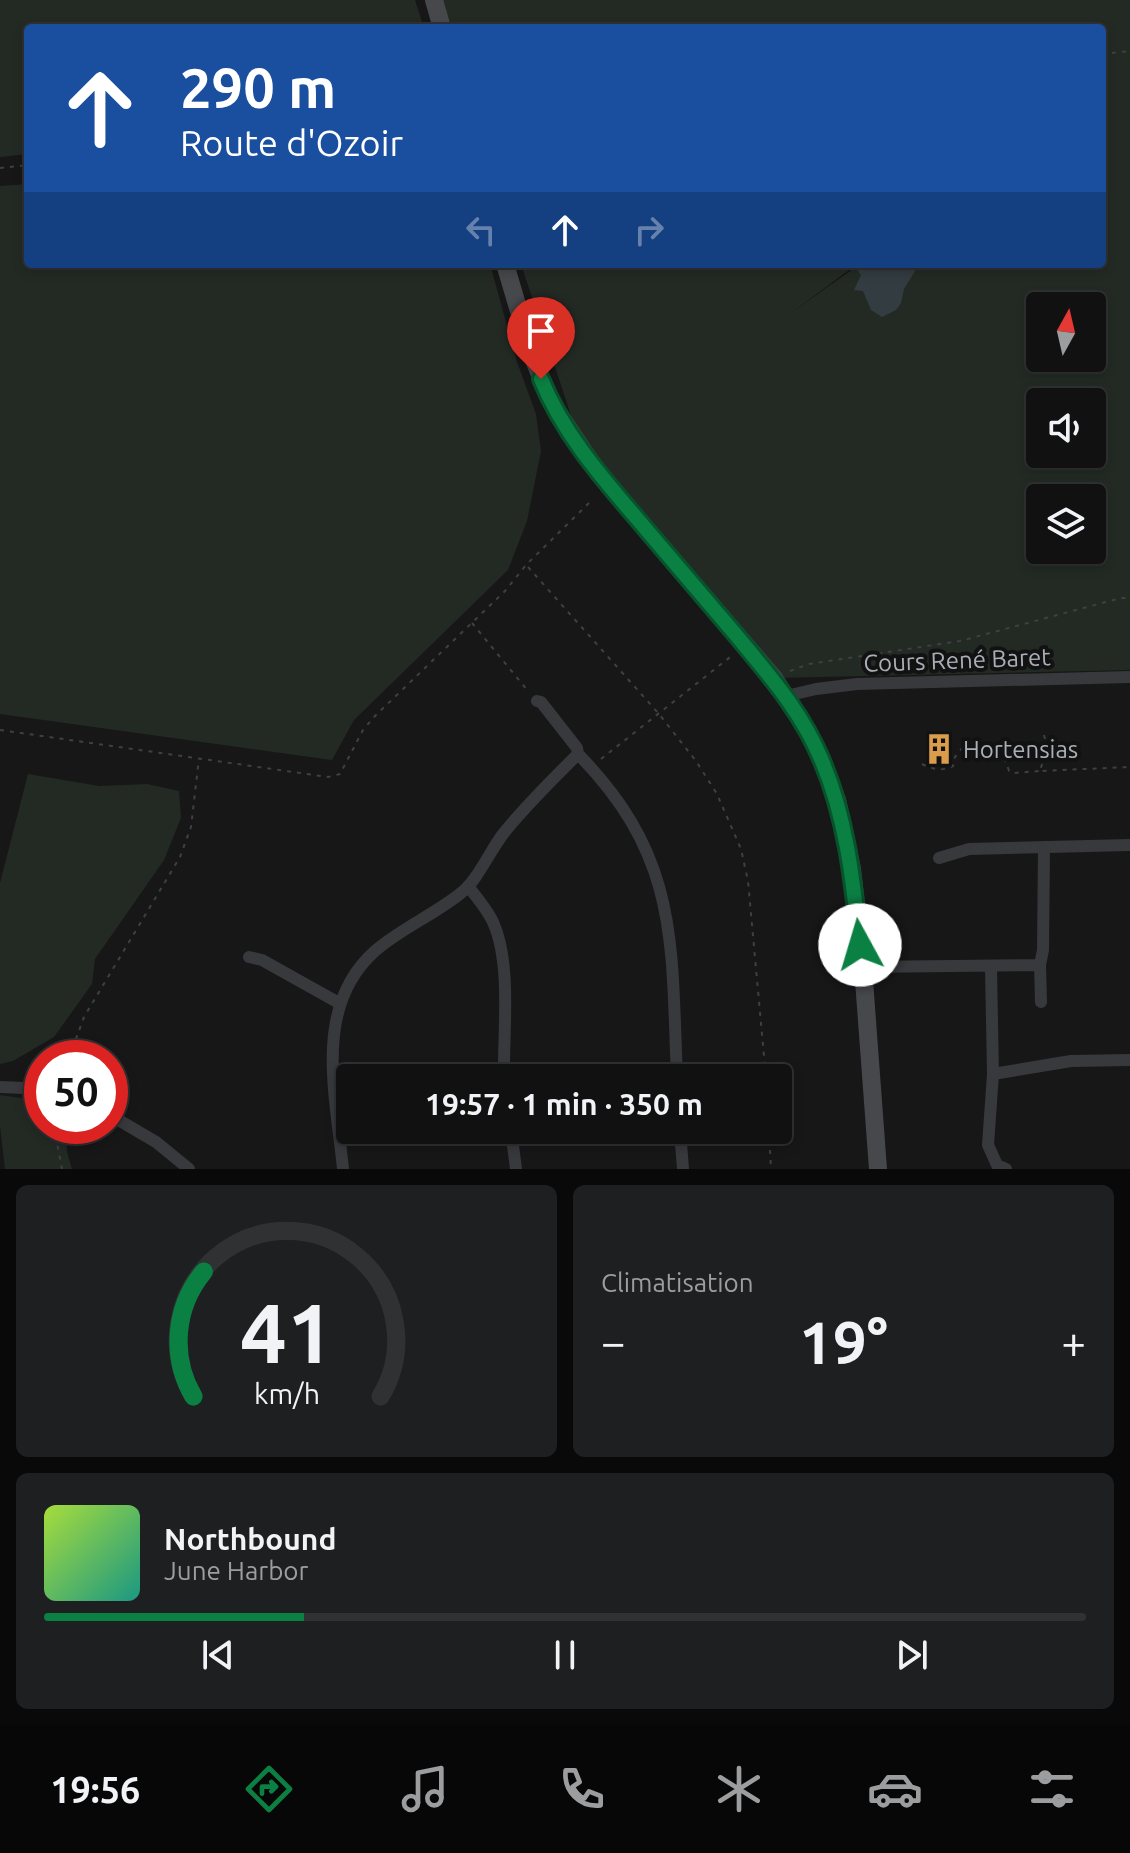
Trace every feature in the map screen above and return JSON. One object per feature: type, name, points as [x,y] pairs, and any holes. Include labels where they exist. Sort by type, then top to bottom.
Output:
[{"type":"main road","points":[[434,0],[441,24]]},
{"type":"main road","points":[[506,268],[532,355],[551,402],[599,474],[774,678],[822,759],[837,800],[852,869],[863,967],[878,1169]]},
{"type":"street","name":"Cours René Baret","points":[[786,696],[857,684],[1130,677]]},
{"type":"street","points":[[537,701],[577,748],[578,754],[640,834],[659,881],[671,943],[676,1064]]},
{"type":"street","points":[[343,1169],[332,1048],[339,1003],[358,970],[373,953],[392,937],[462,893],[517,816],[578,754]]},
{"type":"street","points":[[939,858],[969,849],[1130,845]]},
{"type":"street","points":[[1041,1002],[1044,847]]},
{"type":"street","points":[[468,886],[492,920],[501,949],[505,982],[504,1064]]},
{"type":"street","points":[[249,957],[262,960],[339,1003]]},
{"type":"street","points":[[863,967],[991,968],[1040,965]]},
{"type":"street","points":[[991,968],[993,1074],[988,1145],[998,1168]]},
{"type":"street","points":[[993,1074],[1054,1063],[1130,1060]]},
{"type":"street","points":[[0,1087],[24,1090]]},
{"type":"street","points":[[128,1126],[156,1142],[189,1169]]},
{"type":"street","points":[[513,1144],[516,1169]]},
{"type":"street","points":[[681,1144],[683,1169]]},
{"type":"path","points":[[1106,54],[1130,51]]},
{"type":"path","points":[[0,168],[24,165]]},
{"type":"path","points":[[0,730],[328,777],[340,774],[363,730],[375,716],[505,591],[526,565],[593,499]]},
{"type":"path","points":[[526,565],[659,714],[717,794],[741,849],[748,881],[765,1064]]},
{"type":"path","points":[[774,678],[809,664],[960,641],[1130,598]]},
{"type":"path","points":[[472,623],[537,701]]},
{"type":"path","points":[[591,767],[745,645]]},
{"type":"path","points":[[1040,771],[1047,747],[1044,735]]},
{"type":"path","points":[[922,764],[946,770],[953,766],[955,757],[963,747],[972,751],[1000,752],[1013,773],[1130,767]]},
{"type":"path","points":[[76,1040],[84,1017],[180,857],[191,827],[199,757]]},
{"type":"path","points":[[57,1144],[62,1169]]},
{"type":"path","points":[[770,1144],[771,1169]]},
{"type":"shaded area","points":[[0,0],[415,0],[423,24],[24,24],[24,154],[0,157]]},
{"type":"shaded area","points":[[442,0],[1130,0],[1130,670],[774,678],[583,452],[522,268],[852,268],[791,313],[854,268],[1106,268],[1106,24],[449,24]]},
{"type":"shaded area","points":[[24,184],[24,268],[491,268],[517,362],[536,414],[541,451],[527,521],[508,570],[354,720],[332,760],[0,714],[0,186]]},
{"type":"shaded area","points":[[859,268],[917,268],[904,289],[901,303],[896,310],[882,317],[871,310],[863,291],[854,290],[861,275]]},
{"type":"shaded area","points":[[28,774],[99,786],[147,784],[179,791],[181,818],[164,860],[95,959],[92,984],[54,1037],[49,1040],[24,1040],[24,1055],[0,1064],[0,883]]},
{"type":"shaded area","points":[[0,1095],[24,1098],[24,1144],[67,1144],[72,1169],[5,1169]]},
{"type":"place","name":"Hortensias","points":[[939,749]]},
{"type":"route","points":[[541,379],[551,402],[599,474],[774,678],[806,728],[822,759],[842,820],[852,869],[860,945]]}]
